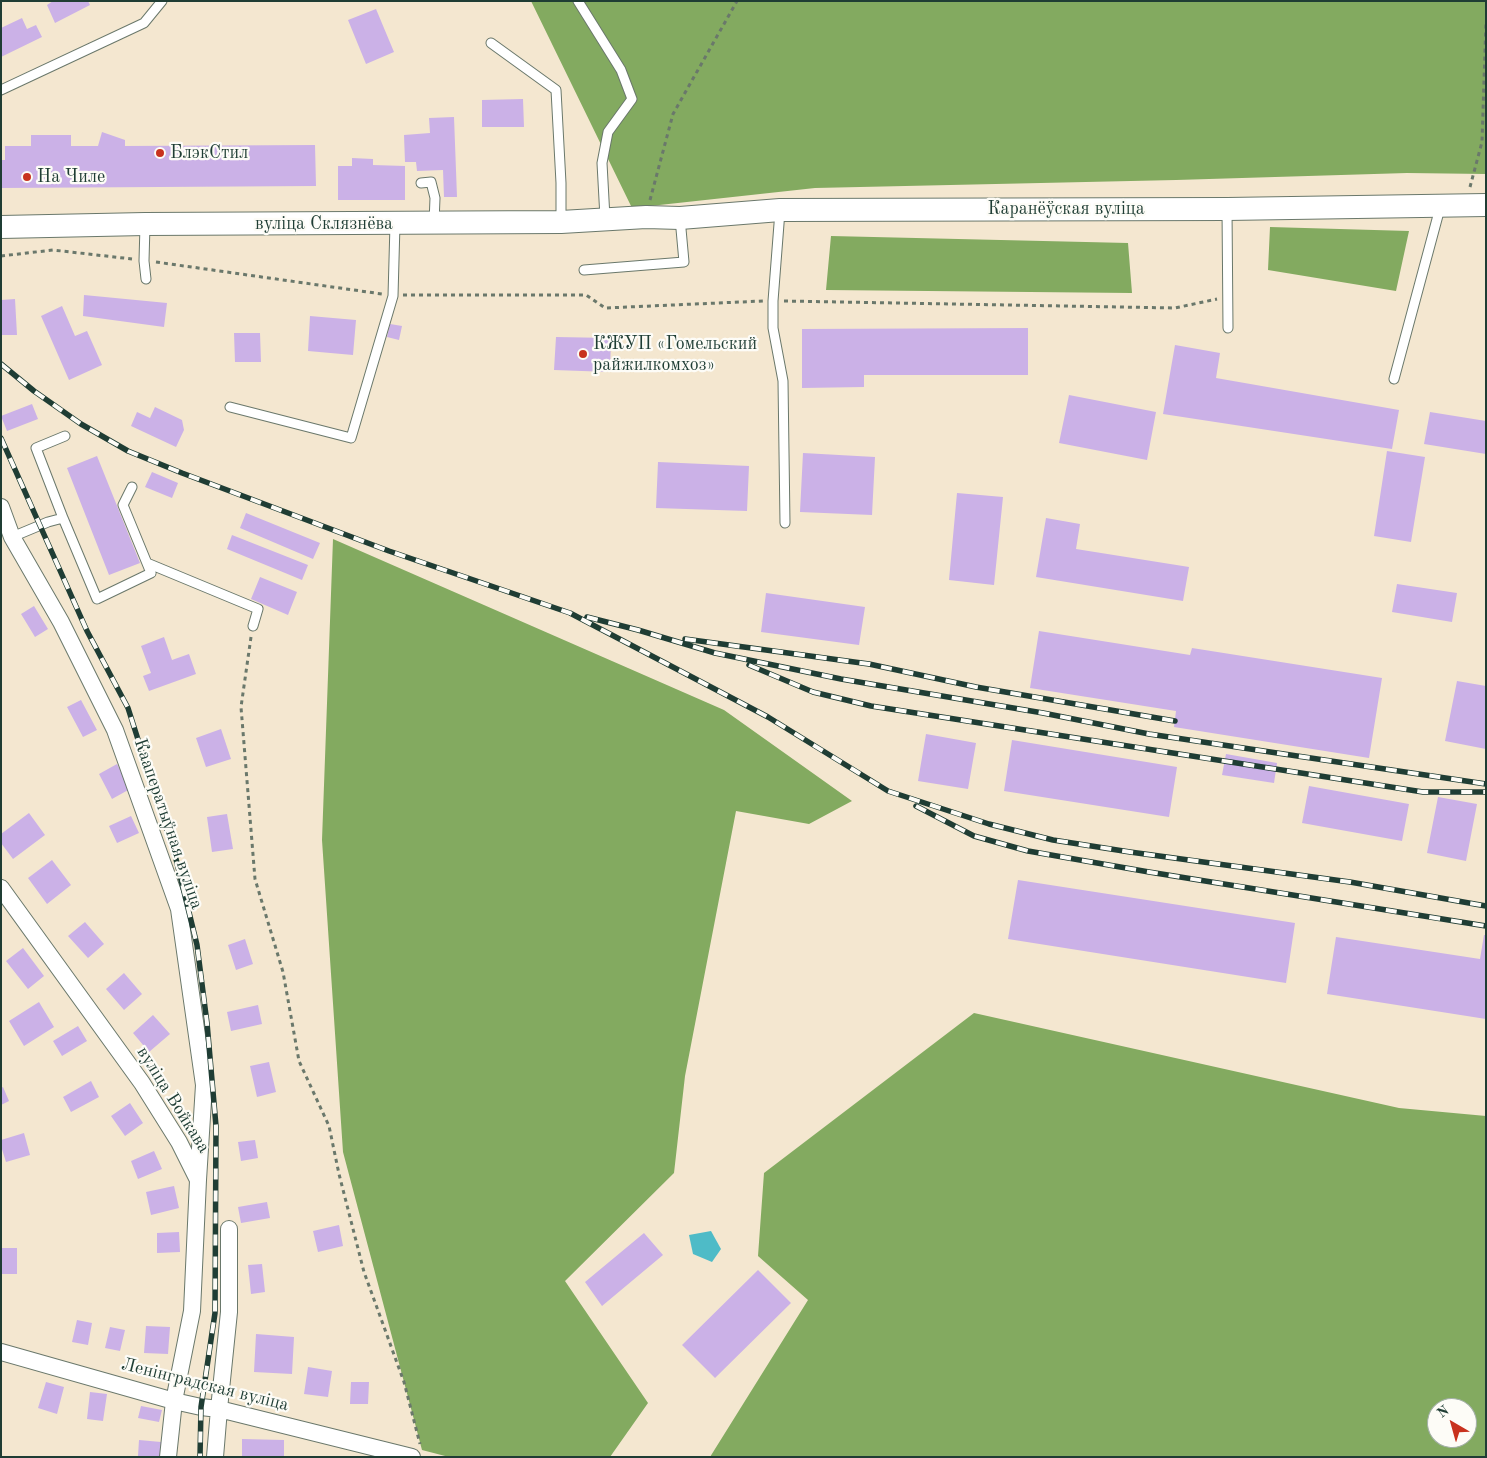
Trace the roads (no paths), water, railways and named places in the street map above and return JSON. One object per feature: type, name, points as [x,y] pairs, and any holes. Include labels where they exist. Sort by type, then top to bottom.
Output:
[{"type":"main road","name":"Каранёўская вуліца","points":[[646,217],[680,218],[780,210],[1227,209],[1476,205]]},
{"type":"main road","name":"вуліца Склязнёва","points":[[1,227],[145,224],[561,222],[646,217]]},
{"type":"street","name":"Кааператыўная вуліца","points":[[1,507],[6,539],[61,622],[115,730],[179,909],[204,1086],[198,1180]]},
{"type":"street","name":"вуліца Войкава","points":[[1,888],[142,1083],[179,1142],[198,1180],[192,1311],[174,1401],[168,1457]]},
{"type":"street","points":[[215,1457],[230,1312],[229,1229]]},
{"type":"street","name":"Ленінградская вуліца","points":[[1,1352],[201,1408],[219,1409],[409,1454]]},
{"type":"lane","points":[[1,90],[144,23],[162,1]]},
{"type":"lane","points":[[578,1],[621,70],[632,99],[608,132],[602,163],[605,220]]},
{"type":"lane","points":[[491,43],[556,90],[561,222]]},
{"type":"lane","points":[[421,183],[431,182],[435,198],[434,223]]},
{"type":"lane","points":[[1394,379],[1440,205]]},
{"type":"lane","points":[[1227,209],[1228,328]]},
{"type":"lane","points":[[780,210],[773,301],[773,328],[783,381],[785,523]]},
{"type":"lane","points":[[584,270],[684,262],[680,218]]},
{"type":"lane","points":[[145,224],[144,261],[146,279]]},
{"type":"lane","points":[[230,407],[351,438],[393,296],[395,224]]},
{"type":"lane","points":[[65,436],[36,448],[97,599],[151,573],[123,505],[132,486]]},
{"type":"lane","points":[[6,539],[63,518]]},
{"type":"lane","points":[[147,563],[258,609],[253,626]]},
{"type":"water","points":[[711,1231],[721,1249],[712,1262],[693,1254],[689,1235]]},
{"type":"railway","points":[[1,364],[34,391],[81,424],[128,451],[389,551],[570,613],[768,717],[888,791],[989,824],[1053,840],[1350,882],[1486,906]]},
{"type":"railway","points":[[1,438],[87,631],[128,708],[176,859],[197,945],[207,1023],[216,1126],[215,1313],[201,1407],[200,1457]]},
{"type":"railway","points":[[587,617],[715,653],[841,679],[1043,713],[1149,734],[1486,784]]},
{"type":"railway","points":[[685,639],[869,664],[976,687],[1175,721]]},
{"type":"railway","points":[[749,665],[813,692],[871,706],[1423,792],[1486,792]]},
{"type":"railway","points":[[916,806],[974,836],[1028,851],[1486,926]]},
{"type":"place","name":"БлэкСтил","points":[[160,153]]},
{"type":"place","name":"На Чиле","points":[[27,177]]},
{"type":"place","name":"КЖУП «Гомельский райжилкомхоз»","points":[[583,354]]}]
